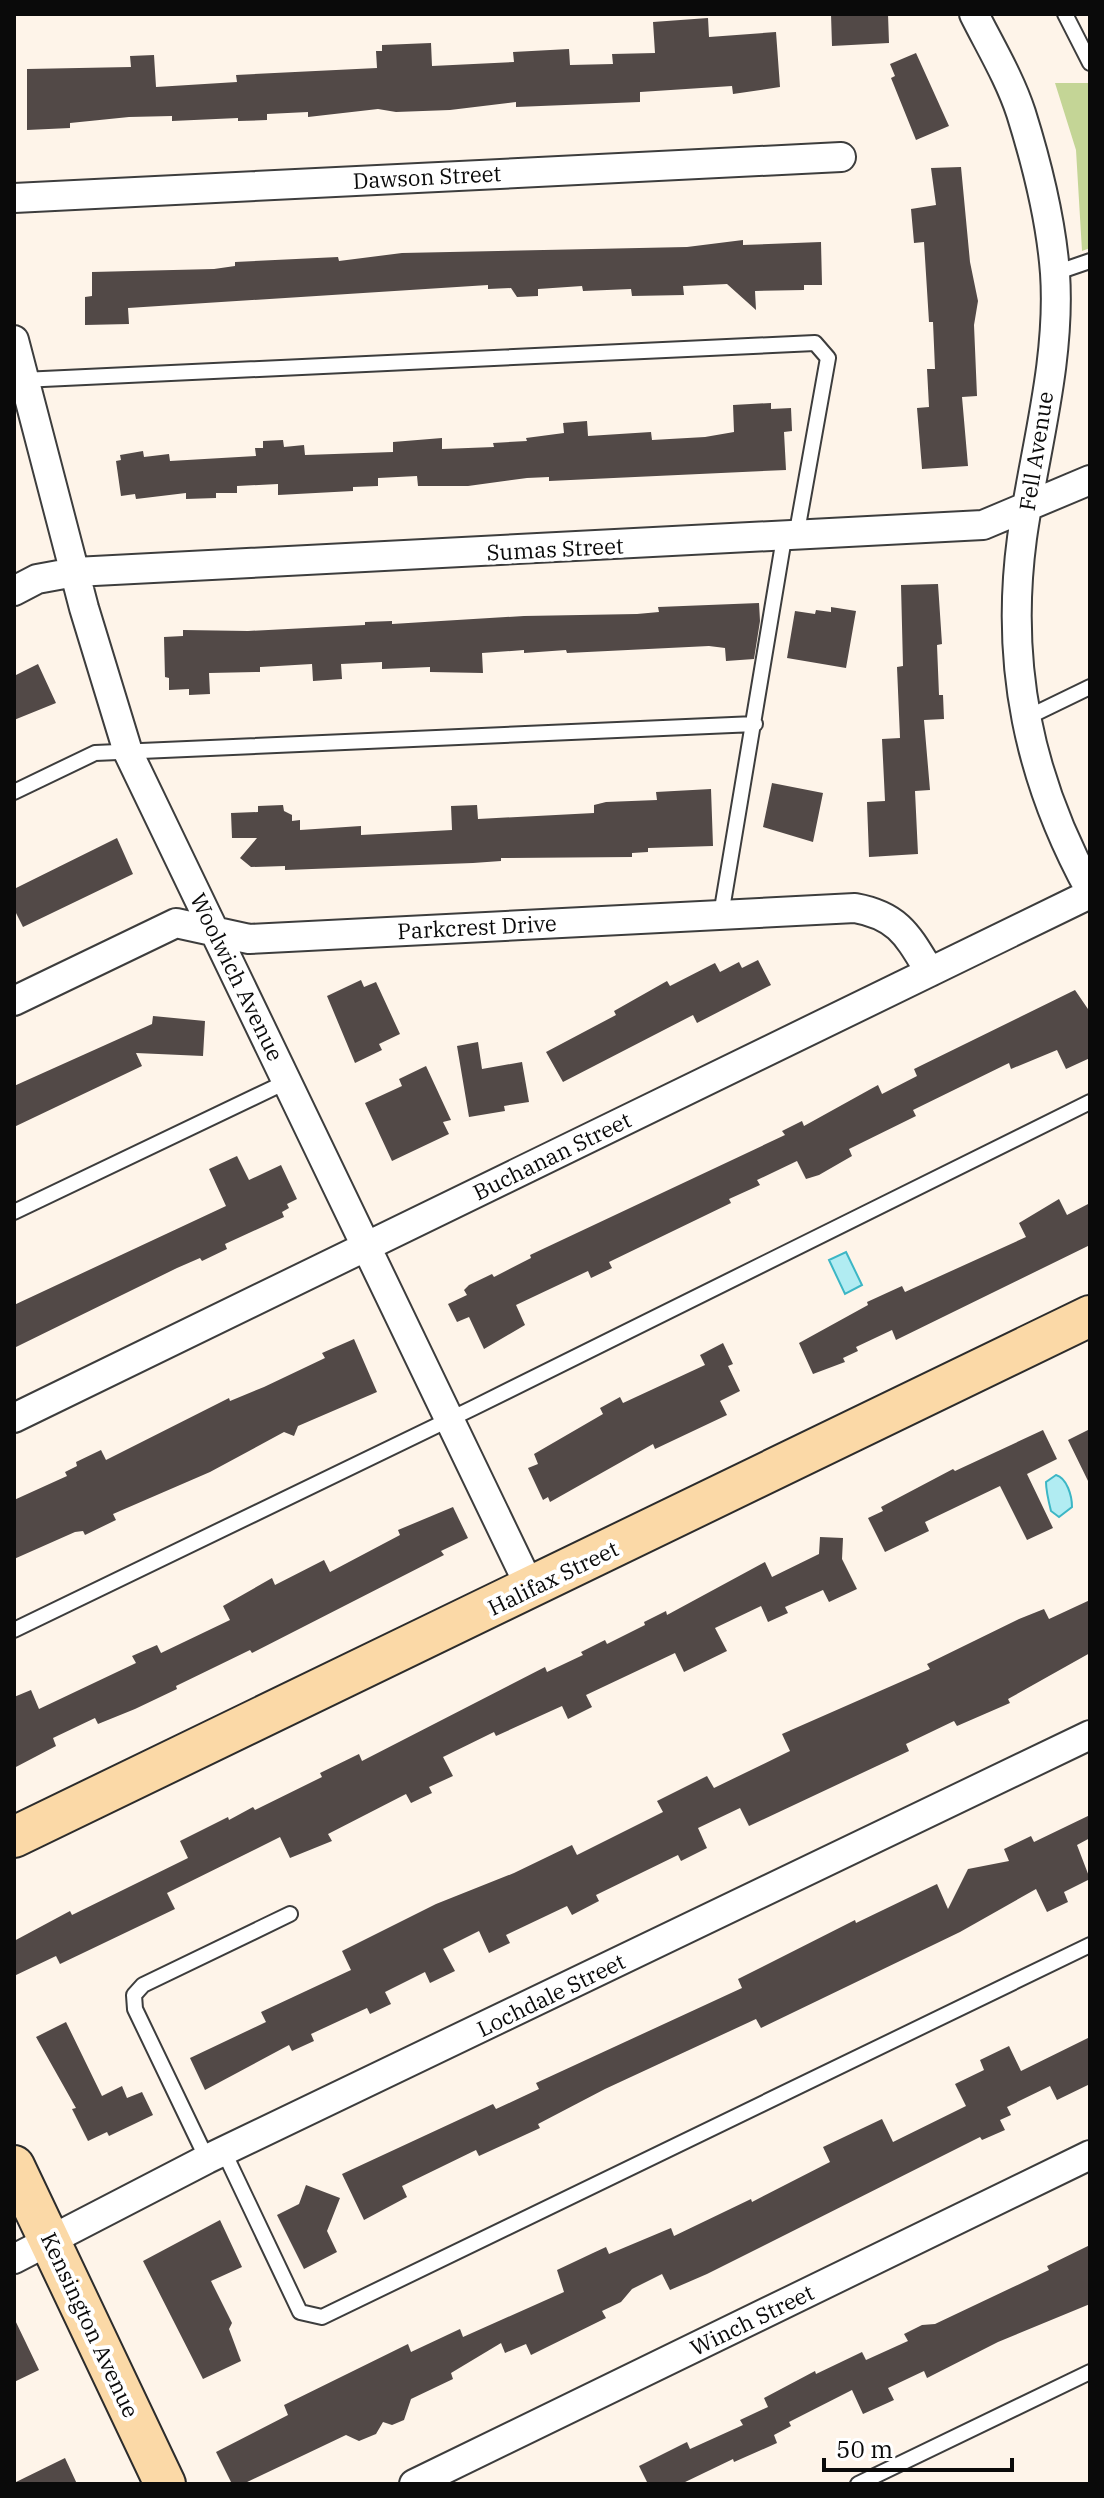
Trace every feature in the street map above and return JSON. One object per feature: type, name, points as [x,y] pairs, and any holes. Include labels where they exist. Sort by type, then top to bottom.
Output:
[{"type":"street","name":"Fell Avenue","points":[[974,14],[1020,111],[1043,200],[1055,273],[1053,341],[1018,599],[1024,719],[1045,793],[1090,892]]},
{"type":"street","name":"Dawson Street","points":[[14,198],[841,157]]},
{"type":"street","name":"Woolwich Avenue","points":[[14,340],[19,380],[128,752],[531,1589]]},
{"type":"street","name":"Sumas Street","points":[[14,591],[37,579],[75,572],[790,538],[983,525],[1090,480]]},
{"type":"street","name":"Buchanan Street","points":[[14,1418],[1090,892]]},
{"type":"street","name":"Parkcrest Drive","points":[[14,1001],[176,923],[249,939],[855,908],[878,912],[896,922],[930,972]]},
{"type":"street","name":"Halifax Street","points":[[14,1837],[1090,1316]]},
{"type":"street","name":"Lochdale Street","points":[[14,2259],[216,2156],[1090,1735]]},
{"type":"street","name":"Winch Street","points":[[414,2484],[1090,2155]]},
{"type":"street","name":"Kensington Avenue","points":[[14,2166],[165,2484]]},
{"type":"lane","points":[[1065,14],[1090,63]]},
{"type":"lane","points":[[1055,273],[1090,261]]},
{"type":"lane","points":[[19,380],[815,343],[828,358],[790,538],[721,915]]},
{"type":"lane","points":[[1024,719],[1090,687]]},
{"type":"lane","points":[[14,792],[95,753],[755,724]]},
{"type":"lane","points":[[14,1212],[288,1081]]},
{"type":"lane","points":[[14,1630],[450,1419],[1090,1102]]},
{"type":"lane","points":[[290,1914],[143,1985],[134,1995],[135,2009],[300,2312],[322,2317],[1090,1945]]},
{"type":"lane","points":[[858,2484],[1090,2372]]},
{"type":"green space","points":[[1055,83],[1090,83],[1090,248],[1082,251],[1076,150]]},
{"type":"water","points":[[846,1252],[862,1285],[845,1294],[829,1260]]},
{"type":"water","points":[[1056,1475],[1066,1484],[1072,1503],[1072,1507],[1059,1517],[1051,1511],[1046,1485]]},
{"type":"building","points":[[831,14],[888,14],[889,43],[832,46]]},
{"type":"building","points":[[708,18],[709,37],[776,32],[780,87],[733,94],[732,86],[640,92],[640,102],[516,107],[516,102],[450,110],[396,112],[378,109],[308,117],[308,112],[267,114],[267,120],[172,121],[172,116],[129,117],[70,123],[70,128],[27,130],[27,69],[131,67],[130,56],[154,55],[156,87],[237,82],[236,75],[377,68],[376,51],[382,51],[382,45],[431,43],[432,66],[514,62],[513,52],[569,49],[570,65],[613,64],[612,54],[655,53],[653,22]]},
{"type":"building","points":[[916,53],[949,126],[916,140],[891,78],[895,76],[890,64]]},
{"type":"building","points":[[961,167],[970,262],[978,301],[974,325],[977,396],[962,397],[968,466],[922,469],[917,408],[929,407],[927,369],[935,369],[924,242],[914,243],[911,209],[936,205],[931,168]]},
{"type":"building","points":[[743,240],[743,245],[821,242],[822,285],[804,285],[804,290],[755,291],[756,310],[727,284],[683,286],[684,295],[632,296],[631,289],[583,291],[582,286],[538,289],[538,296],[517,297],[511,288],[488,289],[488,285],[128,308],[129,324],[85,325],[85,297],[92,296],[92,272],[214,269],[235,266],[235,262],[338,257],[339,261],[402,253],[687,247]]},
{"type":"building","points":[[771,403],[771,409],[791,408],[792,431],[784,432],[786,470],[549,481],[549,477],[527,478],[468,486],[418,486],[417,476],[378,478],[378,486],[353,487],[353,491],[278,495],[278,484],[237,486],[237,493],[216,493],[216,498],[186,499],[186,493],[136,499],[135,494],[121,496],[116,461],[121,460],[120,455],[143,451],[144,457],[169,454],[170,461],[256,456],[255,448],[263,448],[263,441],[283,440],[284,447],[304,445],[305,455],[393,452],[393,442],[442,438],[442,449],[494,447],[493,443],[527,441],[526,438],[564,433],[563,423],[587,421],[588,436],[651,432],[652,440],[705,437],[734,432],[733,405]]},
{"type":"building","points":[[938,584],[942,644],[937,645],[939,695],[943,695],[944,719],[924,720],[930,790],[915,791],[918,854],[869,857],[867,802],[885,801],[882,739],[900,738],[897,667],[903,666],[901,585]]},
{"type":"building","points":[[759,603],[760,621],[754,659],[726,661],[725,648],[709,646],[567,653],[566,650],[524,653],[524,650],[482,653],[483,673],[430,672],[430,667],[382,669],[382,662],[341,664],[342,679],[313,681],[312,664],[260,667],[260,672],[209,673],[210,694],[189,695],[189,689],[169,690],[169,678],[165,677],[164,637],[183,636],[183,630],[248,631],[365,625],[365,622],[392,621],[392,624],[524,616],[637,614],[659,612],[658,607]]},
{"type":"building","points":[[831,607],[856,611],[846,668],[787,658],[795,611],[815,614],[816,610],[831,612]]},
{"type":"building","points":[[38,664],[56,703],[14,720],[14,676]]},
{"type":"building","points":[[772,783],[823,793],[813,842],[763,827]]},
{"type":"building","points":[[711,789],[713,846],[648,848],[648,852],[632,853],[632,857],[501,858],[501,861],[473,863],[285,870],[285,866],[251,867],[240,858],[257,838],[232,838],[231,813],[258,812],[258,806],[283,805],[284,811],[292,815],[292,821],[300,820],[300,830],[361,826],[361,835],[452,830],[451,806],[477,805],[478,819],[594,813],[594,805],[606,802],[657,800],[656,792]]},
{"type":"building","points":[[117,838],[133,874],[23,927],[14,909],[14,889]]},
{"type":"building","points":[[758,960],[771,985],[697,1023],[693,1015],[563,1082],[546,1052],[616,1015],[614,1011],[667,981],[670,986],[715,963],[720,972],[739,962],[742,968]]},
{"type":"building","points":[[361,980],[364,987],[376,982],[400,1034],[379,1044],[382,1050],[355,1063],[327,996]]},
{"type":"building","points":[[1075,990],[1090,1012],[1090,1058],[1066,1069],[1057,1050],[1011,1069],[1009,1063],[913,1110],[916,1116],[849,1149],[852,1156],[819,1175],[806,1179],[797,1161],[757,1180],[760,1185],[729,1199],[731,1203],[609,1262],[612,1268],[591,1278],[588,1271],[516,1305],[525,1325],[484,1349],[469,1317],[457,1322],[448,1304],[467,1295],[464,1290],[469,1285],[492,1274],[494,1277],[531,1258],[530,1255],[785,1135],[782,1131],[802,1121],[804,1126],[878,1085],[882,1094],[917,1076],[914,1069]]},
{"type":"building","points":[[153,1016],[205,1021],[203,1056],[136,1053],[142,1066],[14,1127],[14,1086],[152,1024]]},
{"type":"building","points":[[478,1042],[482,1069],[522,1062],[529,1102],[504,1106],[505,1111],[469,1117],[457,1046]]},
{"type":"building","points":[[426,1066],[451,1120],[443,1122],[449,1134],[392,1161],[365,1103],[402,1086],[399,1079]]},
{"type":"building","points":[[237,1156],[249,1180],[281,1165],[297,1199],[287,1204],[289,1208],[282,1212],[284,1217],[225,1244],[227,1249],[177,1268],[14,1348],[14,1305],[226,1206],[209,1169]]},
{"type":"building","points":[[1059,1199],[1067,1215],[1090,1203],[1090,1245],[896,1340],[892,1330],[856,1347],[858,1351],[843,1358],[845,1362],[813,1374],[799,1343],[868,1305],[867,1302],[902,1286],[905,1292],[1026,1237],[1019,1223]]},
{"type":"building","points":[[354,1339],[377,1392],[298,1426],[294,1436],[284,1432],[210,1472],[113,1514],[116,1520],[85,1535],[83,1531],[75,1532],[14,1559],[14,1500],[67,1476],[65,1472],[77,1466],[76,1462],[101,1450],[106,1460],[229,1398],[230,1401],[264,1387],[325,1358],[322,1353]]},
{"type":"building","points":[[723,1343],[733,1364],[728,1366],[740,1391],[720,1401],[727,1415],[655,1449],[653,1444],[550,1502],[548,1497],[543,1500],[528,1468],[538,1464],[534,1454],[603,1414],[600,1408],[620,1397],[623,1403],[705,1365],[700,1355]]},
{"type":"building","points":[[1090,1429],[1090,1485],[1068,1440]]},
{"type":"building","points":[[1043,1430],[1057,1459],[1027,1474],[1053,1528],[1027,1540],[1000,1486],[925,1522],[929,1531],[885,1552],[868,1518],[883,1511],[881,1507],[953,1469],[955,1471]]},
{"type":"building","points":[[453,1507],[468,1538],[441,1551],[444,1555],[135,1709],[98,1724],[95,1718],[53,1738],[56,1746],[14,1768],[14,1697],[31,1690],[39,1709],[136,1663],[132,1656],[157,1645],[161,1653],[230,1620],[223,1606],[272,1578],[275,1585],[324,1560],[330,1572],[400,1535],[398,1530]]},
{"type":"building","points":[[820,1537],[843,1538],[842,1559],[857,1589],[829,1602],[823,1590],[785,1607],[788,1613],[768,1622],[761,1606],[715,1628],[727,1651],[684,1672],[675,1653],[586,1695],[592,1707],[568,1719],[562,1706],[496,1736],[494,1732],[443,1757],[453,1776],[429,1787],[432,1793],[411,1803],[406,1794],[328,1834],[332,1841],[290,1858],[280,1837],[167,1893],[175,1909],[60,1964],[56,1956],[14,1976],[14,1941],[70,1911],[72,1915],[188,1858],[180,1841],[228,1817],[229,1820],[253,1807],[255,1810],[322,1777],[320,1773],[359,1754],[362,1761],[545,1667],[547,1672],[583,1655],[581,1652],[605,1640],[607,1644],[645,1625],[644,1622],[666,1611],[667,1615],[765,1562],[772,1577],[819,1554]]},
{"type":"building","points":[[1090,1600],[1090,1653],[1008,1699],[1010,1703],[957,1726],[954,1721],[906,1744],[909,1751],[749,1826],[740,1808],[698,1828],[707,1848],[681,1861],[678,1855],[596,1895],[599,1901],[572,1915],[567,1906],[506,1935],[510,1943],[489,1953],[479,1931],[443,1949],[455,1971],[430,1983],[425,1972],[385,1992],[391,2004],[370,2014],[367,2008],[311,2034],[314,2041],[292,2051],[289,2045],[205,2090],[190,2058],[266,2022],[261,2012],[351,1970],[342,1951],[436,1904],[514,1873],[572,1845],[577,1855],[663,1812],[657,1801],[707,1776],[714,1788],[790,1751],[782,1734],[930,1669],[927,1664],[1019,1619],[1044,1609],[1049,1619]]},
{"type":"building","points":[[1090,1815],[1090,1838],[1077,1845],[1090,1879],[1064,1892],[1068,1902],[1047,1912],[1036,1889],[960,1932],[761,2028],[756,2019],[605,2089],[538,2124],[540,2128],[479,2156],[476,2150],[402,2186],[407,2197],[364,2220],[342,2174],[493,2104],[496,2109],[539,2089],[536,2083],[742,1988],[738,1979],[855,1920],[856,1923],[937,1884],[948,1909],[968,1869],[1009,1861],[1004,1849],[1031,1836],[1034,1842]]},
{"type":"building","points":[[66,2022],[102,2096],[122,2086],[127,2098],[142,2092],[153,2115],[109,2136],[107,2132],[88,2141],[72,2109],[76,2108],[36,2037]]},
{"type":"building","points":[[1090,2037],[1090,2084],[1057,2100],[1050,2086],[1007,2107],[1011,2115],[1000,2120],[1005,2130],[982,2140],[980,2137],[707,2274],[670,2290],[662,2274],[632,2289],[621,2302],[602,2311],[606,2318],[531,2355],[526,2344],[505,2353],[501,2343],[451,2373],[453,2379],[411,2399],[404,2420],[392,2425],[383,2422],[376,2434],[359,2441],[346,2435],[243,2484],[232,2484],[216,2452],[288,2415],[284,2405],[408,2344],[411,2352],[460,2329],[463,2337],[564,2292],[557,2270],[593,2253],[606,2247],[609,2254],[671,2228],[674,2236],[751,2199],[752,2202],[830,2162],[823,2147],[882,2119],[893,2142],[966,2106],[955,2084],[984,2070],[980,2060],[1009,2046],[1021,2071]]},
{"type":"building","points":[[306,2185],[340,2198],[327,2231],[337,2252],[304,2269],[277,2215],[299,2204]]},
{"type":"building","points":[[220,2220],[242,2267],[211,2281],[232,2323],[229,2329],[241,2361],[203,2379],[143,2261]]},
{"type":"building","points":[[1090,2245],[1090,2304],[998,2342],[927,2378],[924,2371],[888,2388],[894,2400],[863,2414],[852,2390],[789,2422],[791,2426],[774,2435],[777,2443],[734,2462],[733,2459],[681,2484],[648,2484],[639,2466],[687,2442],[690,2449],[743,2425],[740,2420],[768,2407],[764,2398],[815,2371],[816,2374],[862,2352],[866,2360],[908,2341],[904,2334],[922,2325],[935,2324],[1049,2270],[1047,2266]]},
{"type":"building","points":[[14,2318],[39,2370],[14,2382]]},
{"type":"building","points":[[65,2458],[77,2484],[14,2484],[14,2483]]}]
